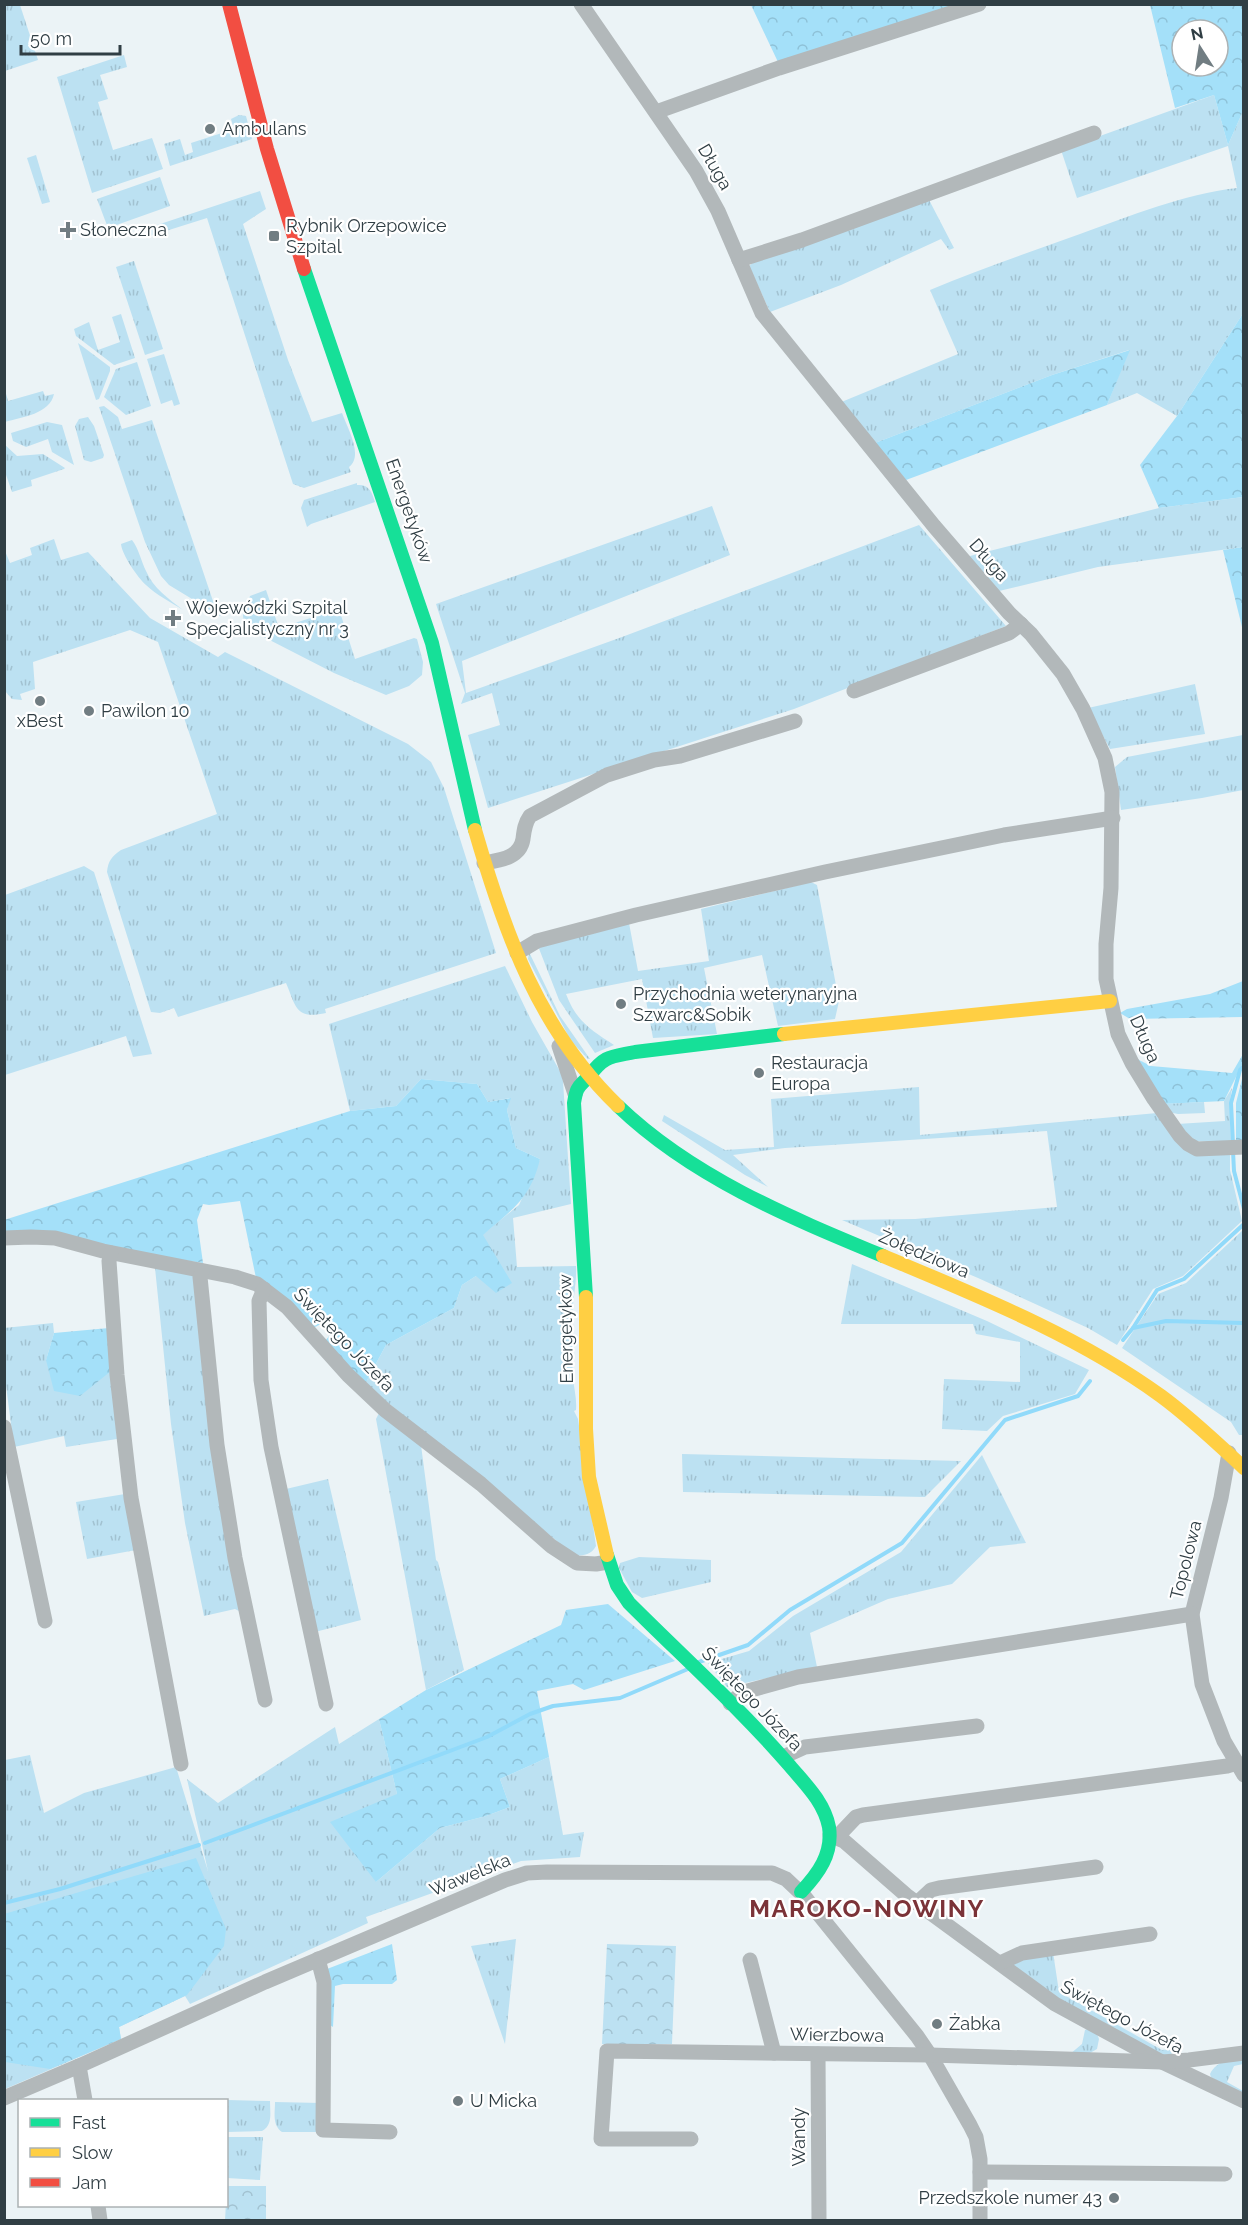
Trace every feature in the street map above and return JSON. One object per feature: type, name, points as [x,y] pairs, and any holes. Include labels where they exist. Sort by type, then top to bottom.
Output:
[{"type":"street","name":"Energetyków","points":[[229,4],[263,139],[292,231],[433,644],[460,772],[484,863],[535,994],[554,1029],[589,1077]]},
{"type":"street","name":"Długa","points":[[581,4],[696,171],[718,211],[762,313],[933,526],[1063,674],[1090,725],[1108,771],[1112,792],[1111,888],[1106,944],[1106,979],[1123,1047],[1154,1100],[1188,1144],[1197,1149],[1244,1148]]},
{"type":"street","points":[[656,112],[779,68],[979,4]]},
{"type":"street","points":[[740,260],[802,240],[1094,133]]},
{"type":"street","points":[[854,691],[1009,633],[1021,624]]},
{"type":"street","points":[[484,863],[509,857],[518,852],[522,844],[525,825],[530,816],[600,778],[654,760],[680,756],[795,721]]},
{"type":"street","points":[[518,953],[531,944],[636,915],[813,874],[983,839],[1113,818]]},
{"type":"street","points":[[575,1094],[580,1084],[589,1077],[593,1068],[604,1060],[635,1052],[1110,1001]]},
{"type":"street","name":"Energetyków","points":[[554,1029],[575,1094],[587,1322],[586,1429],[589,1477],[608,1562]]},
{"type":"street","name":"Żołędziowa","points":[[589,1077],[642,1128],[730,1188],[800,1222],[992,1303],[1102,1357],[1194,1422],[1244,1468]]},
{"type":"street","name":"Świętego Józefa","points":[[4,1238],[55,1239],[235,1277],[264,1289],[287,1307],[348,1375],[386,1410],[482,1484],[551,1546],[577,1563],[608,1562],[622,1594],[783,1758],[823,1809],[833,1836],[844,1841],[917,1903],[1055,2004],[1162,2062],[1244,2101]]},
{"type":"street","points":[[111,1252],[109,1261],[117,1375],[127,1464],[181,1764]]},
{"type":"street","points":[[202,1271],[200,1277],[217,1445],[235,1558],[265,1700]]},
{"type":"street","points":[[264,1289],[259,1301],[261,1380],[271,1447],[326,1704]]},
{"type":"street","points":[[4,1427],[45,1621]]},
{"type":"street","name":"Topolowa","points":[[1229,1453],[1221,1498],[1192,1614],[1202,1684],[1224,1741],[1240,1769]]},
{"type":"street","points":[[730,1703],[744,1692],[798,1677],[1192,1614]]},
{"type":"street","points":[[783,1758],[805,1747],[977,1726]]},
{"type":"street","points":[[801,1892],[818,1875],[825,1863],[833,1836],[856,1817],[863,1815],[1227,1766],[1240,1769]]},
{"type":"street","points":[[917,1903],[931,1890],[939,1888],[1096,1867]]},
{"type":"street","name":"Wawelska","points":[[4,2098],[318,1959],[505,1880],[527,1873],[764,1873],[786,1879],[801,1892],[930,2055],[976,2137],[980,2159],[980,2220]]},
{"type":"street","points":[[1000,1963],[1022,1953],[1150,1934]]},
{"type":"street","points":[[318,1959],[324,1982],[323,2130],[390,2132]]},
{"type":"street","points":[[750,1960],[774,2053]]},
{"type":"street","points":[[1101,2059],[1108,2032]]},
{"type":"street","name":"Wierzbowa","points":[[691,2139],[601,2139],[607,2051],[930,2055],[1162,2062],[1244,2053]]},
{"type":"street","name":"Wandy","points":[[818,2054],[819,2220]]},
{"type":"street","points":[[1203,2080],[1209,2058]]},
{"type":"street","points":[[79,2066],[85,2099]]},
{"type":"street","points":[[980,2172],[1225,2174]]},
{"type":"green space","points":[[5,4],[20,5],[38,60],[5,71]]},
{"type":"green space","points":[[751,5],[965,5],[778,62]]},
{"type":"green space","points":[[1150,5],[1243,5],[1243,111],[1228,145],[1214,95],[1175,108]]},
{"type":"green space","points":[[124,55],[127,67],[100,75],[108,99],[98,102],[113,150],[152,138],[163,169],[92,193],[57,77]]},
{"type":"green space","points":[[1214,95],[1228,145],[1243,111],[1242,315],[1177,416],[1137,393],[1107,405],[1129,350],[1052,375],[875,443],[839,403],[958,354],[930,290],[1157,206],[1197,195],[1237,188],[1228,146],[1077,198],[1061,150]]},
{"type":"green space","points":[[239,115],[246,116],[252,139],[170,166],[164,144],[180,139],[185,155],[193,152],[191,143],[234,129],[231,119]]},
{"type":"green space","points":[[36,155],[50,202],[42,204],[27,158]]},
{"type":"green space","points":[[160,177],[170,206],[108,228],[97,199]]},
{"type":"green space","points":[[260,191],[266,209],[243,224],[288,360],[312,422],[342,413],[355,449],[353,462],[349,467],[351,472],[304,488],[293,484],[207,218],[150,236],[148,228]]},
{"type":"green space","points":[[927,196],[954,248],[949,250],[941,239],[841,285],[770,312],[749,266],[755,261]]},
{"type":"green space","points":[[134,261],[163,349],[145,355],[116,267]]},
{"type":"green space","points":[[121,314],[135,358],[114,365],[76,336],[74,329],[89,322],[98,350],[120,342],[112,317]]},
{"type":"green space","points":[[1242,315],[1243,497],[1159,508],[1140,465],[1177,416]]},
{"type":"green space","points":[[78,343],[110,367],[99,399],[96,400]]},
{"type":"green space","points":[[1130,350],[1107,405],[906,480],[875,443],[1052,375]]},
{"type":"green space","points":[[164,354],[180,404],[174,406],[172,400],[161,404],[147,359]]},
{"type":"green space","points":[[137,362],[151,406],[126,415],[104,397],[116,369]]},
{"type":"green space","points":[[5,390],[8,401],[43,391],[45,396],[54,394],[47,406],[41,410],[5,422]]},
{"type":"green space","points":[[104,406],[118,417],[122,429],[152,420],[215,607],[227,603],[223,615],[220,616],[169,585],[161,576],[145,542],[99,407]]},
{"type":"green space","points":[[88,417],[94,426],[104,455],[103,458],[91,462],[84,460],[75,426],[79,419]]},
{"type":"green space","points":[[47,422],[62,425],[74,465],[52,452],[48,439],[26,447],[13,441],[11,433]]},
{"type":"green space","points":[[4,444],[17,456],[43,454],[65,468],[31,480],[32,486],[12,492],[5,472]]},
{"type":"green space","points":[[357,483],[369,489],[375,502],[307,527],[301,508],[304,500]]},
{"type":"green space","points":[[1243,497],[1243,547],[1098,567],[999,591],[966,557],[1159,508]]},
{"type":"green space","points":[[712,506],[730,555],[462,661],[466,693],[919,525],[1006,626],[794,709],[488,808],[468,735],[500,725],[492,693],[461,704],[465,693],[436,604]]},
{"type":"green space","points":[[54,539],[61,560],[88,552],[150,618],[218,657],[225,652],[408,744],[431,762],[444,788],[496,953],[325,1009],[326,1013],[316,1015],[302,1013],[298,1009],[286,983],[178,1017],[174,1008],[160,1013],[151,1012],[107,872],[109,862],[121,850],[217,814],[158,642],[130,630],[33,662],[35,689],[20,694],[22,700],[12,699],[5,691],[5,551],[10,563],[32,555],[30,548]]},
{"type":"green space","points":[[132,540],[153,583],[183,610],[150,589],[135,572],[121,544]]},
{"type":"green space","points":[[1244,547],[1243,631],[1223,550]]},
{"type":"green space","points":[[266,590],[279,628],[339,609],[355,659],[414,638],[417,639],[423,662],[422,675],[409,686],[386,695],[334,673],[244,627],[243,615],[250,596]]},
{"type":"green space","points":[[1195,684],[1205,734],[1110,749],[1088,708]]},
{"type":"green space","points":[[1243,735],[1243,790],[1121,810],[1115,767],[1127,757]]},
{"type":"green space","points":[[84,866],[94,872],[152,1054],[133,1057],[126,1036],[5,1075],[5,895]]},
{"type":"green space","points":[[811,882],[817,885],[839,1001],[835,1019],[778,1026],[762,955],[704,968],[717,1034],[653,1038],[642,979],[566,994],[580,1018],[614,1045],[595,1053],[559,1000],[538,946],[629,923],[638,971],[709,961],[701,909]]},
{"type":"green space","points":[[529,952],[560,1016],[590,1059],[571,1041],[528,959]]},
{"type":"green space","points":[[505,966],[532,1022],[561,1073],[563,1081],[571,1204],[513,1218],[517,1267],[576,1266],[572,1318],[576,1406],[574,1411],[578,1419],[596,1546],[590,1553],[575,1556],[365,1384],[386,1345],[454,1308],[462,1285],[476,1276],[482,1235],[519,1205],[540,1159],[516,1148],[507,1110],[510,1098],[488,1102],[477,1084],[421,1079],[396,1106],[350,1111],[329,1024]]},
{"type":"green space","points":[[1243,981],[1243,1017],[1130,1019],[1120,1013],[1127,1009],[1210,994]]},
{"type":"green space","points":[[1243,1054],[1243,1063],[1224,1101],[1163,1104],[1137,1059],[1151,1066],[1232,1073]]},
{"type":"green space","points":[[1243,1075],[1243,1142],[1236,1143],[1236,1103]]},
{"type":"green space","points":[[421,1079],[477,1084],[488,1102],[511,1098],[507,1110],[516,1148],[540,1159],[526,1194],[483,1235],[512,1283],[496,1293],[476,1276],[462,1285],[454,1308],[386,1345],[365,1384],[325,1341],[330,1335],[321,1324],[313,1328],[256,1278],[240,1201],[203,1204],[197,1220],[203,1263],[5,1233],[4,1220],[350,1111],[396,1106]]},
{"type":"green space","points":[[919,1087],[920,1135],[1157,1113],[1191,1151],[1230,1153],[1230,1170],[1242,1221],[1183,1276],[1153,1289],[1117,1345],[1088,1328],[978,1278],[842,1220],[915,1219],[1057,1207],[1047,1131],[785,1148],[733,1155],[768,1187],[745,1175],[662,1121],[664,1115],[725,1150],[774,1147],[771,1099]]},
{"type":"green space","points":[[1232,1088],[1231,1143],[1195,1141],[1177,1124],[1225,1121],[1224,1101]]},
{"type":"green space","points":[[1204,1102],[1205,1113],[1168,1112],[1163,1104]]},
{"type":"green space","points":[[1243,1230],[1243,1435],[1239,1435],[1231,1422],[1122,1348],[1158,1294],[1186,1283]]},
{"type":"green space","points":[[852,1264],[987,1321],[1089,1370],[1075,1394],[1003,1416],[987,1431],[942,1429],[944,1379],[1020,1382],[1020,1342],[976,1334],[973,1324],[841,1324]]},
{"type":"green space","points":[[155,1268],[197,1275],[239,1611],[235,1609],[204,1616],[185,1523],[171,1424]]},
{"type":"green space","points":[[53,1323],[54,1333],[46,1360],[111,1371],[117,1439],[66,1447],[64,1436],[14,1447],[5,1378],[4,1328]]},
{"type":"green space","points":[[109,1328],[111,1371],[80,1396],[54,1391],[46,1360],[54,1333]]},
{"type":"green space","points":[[380,1411],[421,1445],[436,1560],[464,1670],[426,1690],[376,1419]]},
{"type":"green space","points":[[682,1454],[961,1461],[925,1497],[683,1492]]},
{"type":"green space","points":[[982,1455],[1026,1543],[990,1547],[952,1584],[888,1599],[810,1633],[817,1667],[727,1687],[708,1663],[749,1651],[793,1616],[901,1552]]},
{"type":"green space","points":[[328,1479],[361,1620],[315,1632],[286,1489]]},
{"type":"green space","points":[[125,1494],[136,1550],[87,1559],[76,1502]]},
{"type":"green space","points":[[639,1557],[711,1560],[711,1582],[642,1598],[632,1592],[619,1568],[620,1563]]},
{"type":"green space","points":[[608,1604],[675,1661],[584,1690],[573,1684],[537,1691],[549,1757],[500,1779],[510,1807],[440,1828],[376,1882],[330,1822],[397,1794],[379,1719],[426,1690],[561,1625],[566,1610]]},
{"type":"green space","points":[[379,1719],[397,1794],[376,1882],[440,1828],[510,1807],[500,1779],[549,1757],[563,1835],[584,1832],[580,1857],[521,1861],[366,1917],[368,1923],[190,2004],[185,1996],[119,2027],[121,2039],[5,2089],[5,1760],[30,1755],[44,1813],[84,1793],[176,1767],[208,1871],[187,1779],[218,1803],[335,1727],[339,1744]]},
{"type":"green space","points":[[196,1858],[226,1929],[224,1946],[187,1995],[119,2027],[121,2039],[50,2069],[5,2062],[4,1914]]},
{"type":"green space","points":[[516,1939],[505,2044],[471,1946]]},
{"type":"green space","points":[[392,1944],[397,1980],[392,1984],[335,1986],[333,2027],[330,2025],[327,1969]]},
{"type":"green space","points":[[607,1944],[676,1946],[672,2044],[602,2044]]},
{"type":"green space","points":[[1053,1952],[1059,1992],[1162,2050],[1171,2049],[1172,2057],[1164,2056],[1081,2014],[1013,1966],[1015,1961]]},
{"type":"green space","points":[[1089,2028],[1097,2034],[1099,2039],[1097,2049],[1090,2053],[1070,2054],[1082,2044],[1085,2030]]},
{"type":"green space","points":[[1243,2058],[1243,2064],[1234,2066],[1227,2082],[1243,2091],[1243,2096],[1211,2077],[1210,2074],[1220,2063]]},
{"type":"green space","points":[[228,2100],[270,2101],[270,2118],[268,2125],[262,2131],[228,2132]]},
{"type":"green space","points":[[275,2102],[321,2103],[322,2132],[282,2132],[275,2122]]},
{"type":"green space","points":[[228,2137],[263,2137],[260,2180],[228,2178]]},
{"type":"green space","points":[[228,2186],[266,2186],[266,2220],[225,2220],[226,2207],[228,2207]]},
{"type":"waterway","points":[[1233,1144],[1231,1103],[1240,1070],[1244,1066]]},
{"type":"waterway","points":[[1233,1151],[1234,1171],[1244,1209]]},
{"type":"waterway","points":[[1133,1328],[1157,1290],[1184,1279],[1244,1224]]},
{"type":"waterway","points":[[1123,1340],[1133,1328],[1166,1321],[1244,1323]]},
{"type":"waterway","points":[[699,1662],[748,1645],[790,1610],[902,1543],[1005,1420],[1078,1396],[1090,1381]]},
{"type":"waterway","points":[[205,1843],[487,1737],[530,1714],[553,1706],[620,1698],[688,1669]]},
{"type":"waterway","points":[[4,1903],[60,1889],[199,1845]]},
{"type":"traffic: fast","points":[[304,269],[432,643],[475,830]]},
{"type":"traffic: fast","points":[[586,1297],[574,1103],[579,1087],[600,1064],[614,1056],[784,1034]]},
{"type":"traffic: fast","points":[[618,1106],[677,1154],[743,1193],[883,1256]]},
{"type":"traffic: fast","points":[[607,1555],[617,1585],[629,1603],[751,1724],[819,1802],[827,1818],[829,1846],[823,1863],[801,1892]]},
{"type":"traffic: slow","points":[[475,830],[513,943],[546,1013],[590,1077],[618,1106]]},
{"type":"traffic: slow","points":[[784,1034],[1110,1001]]},
{"type":"traffic: slow","points":[[883,1256],[1026,1318],[1095,1354],[1172,1404],[1244,1468]]},
{"type":"traffic: slow","points":[[586,1297],[586,1429],[589,1477],[607,1555]]},
{"type":"traffic: jam","points":[[229,4],[267,149],[304,269]]},
{"type":"place","name":"Ambulans","points":[[210,129]]},
{"type":"place","name":"Słoneczna","points":[[68,230]]},
{"type":"place","name":"Rybnik Orzepowice Szpital","points":[[274,236]]},
{"type":"place","name":"Wojewódzki Szpital Specjalistyczny nr 3","points":[[173,618]]},
{"type":"place","name":"xBest","points":[[40,701]]},
{"type":"place","name":"Pawilon 10","points":[[89,711]]},
{"type":"place","name":"Przychodnia weterynaryjna Szwarc&Sobik","points":[[621,1004]]},
{"type":"place","name":"Restauracja Europa","points":[[759,1073]]},
{"type":"place","name":"Żabka","points":[[937,2024]]},
{"type":"place","name":"U Micka","points":[[458,2101]]},
{"type":"place","name":"Przedszkole numer 43","points":[[1114,2198]]},
{"type":"district","name":"MAROKO-NOWINY","points":[[867,1909]]}]
